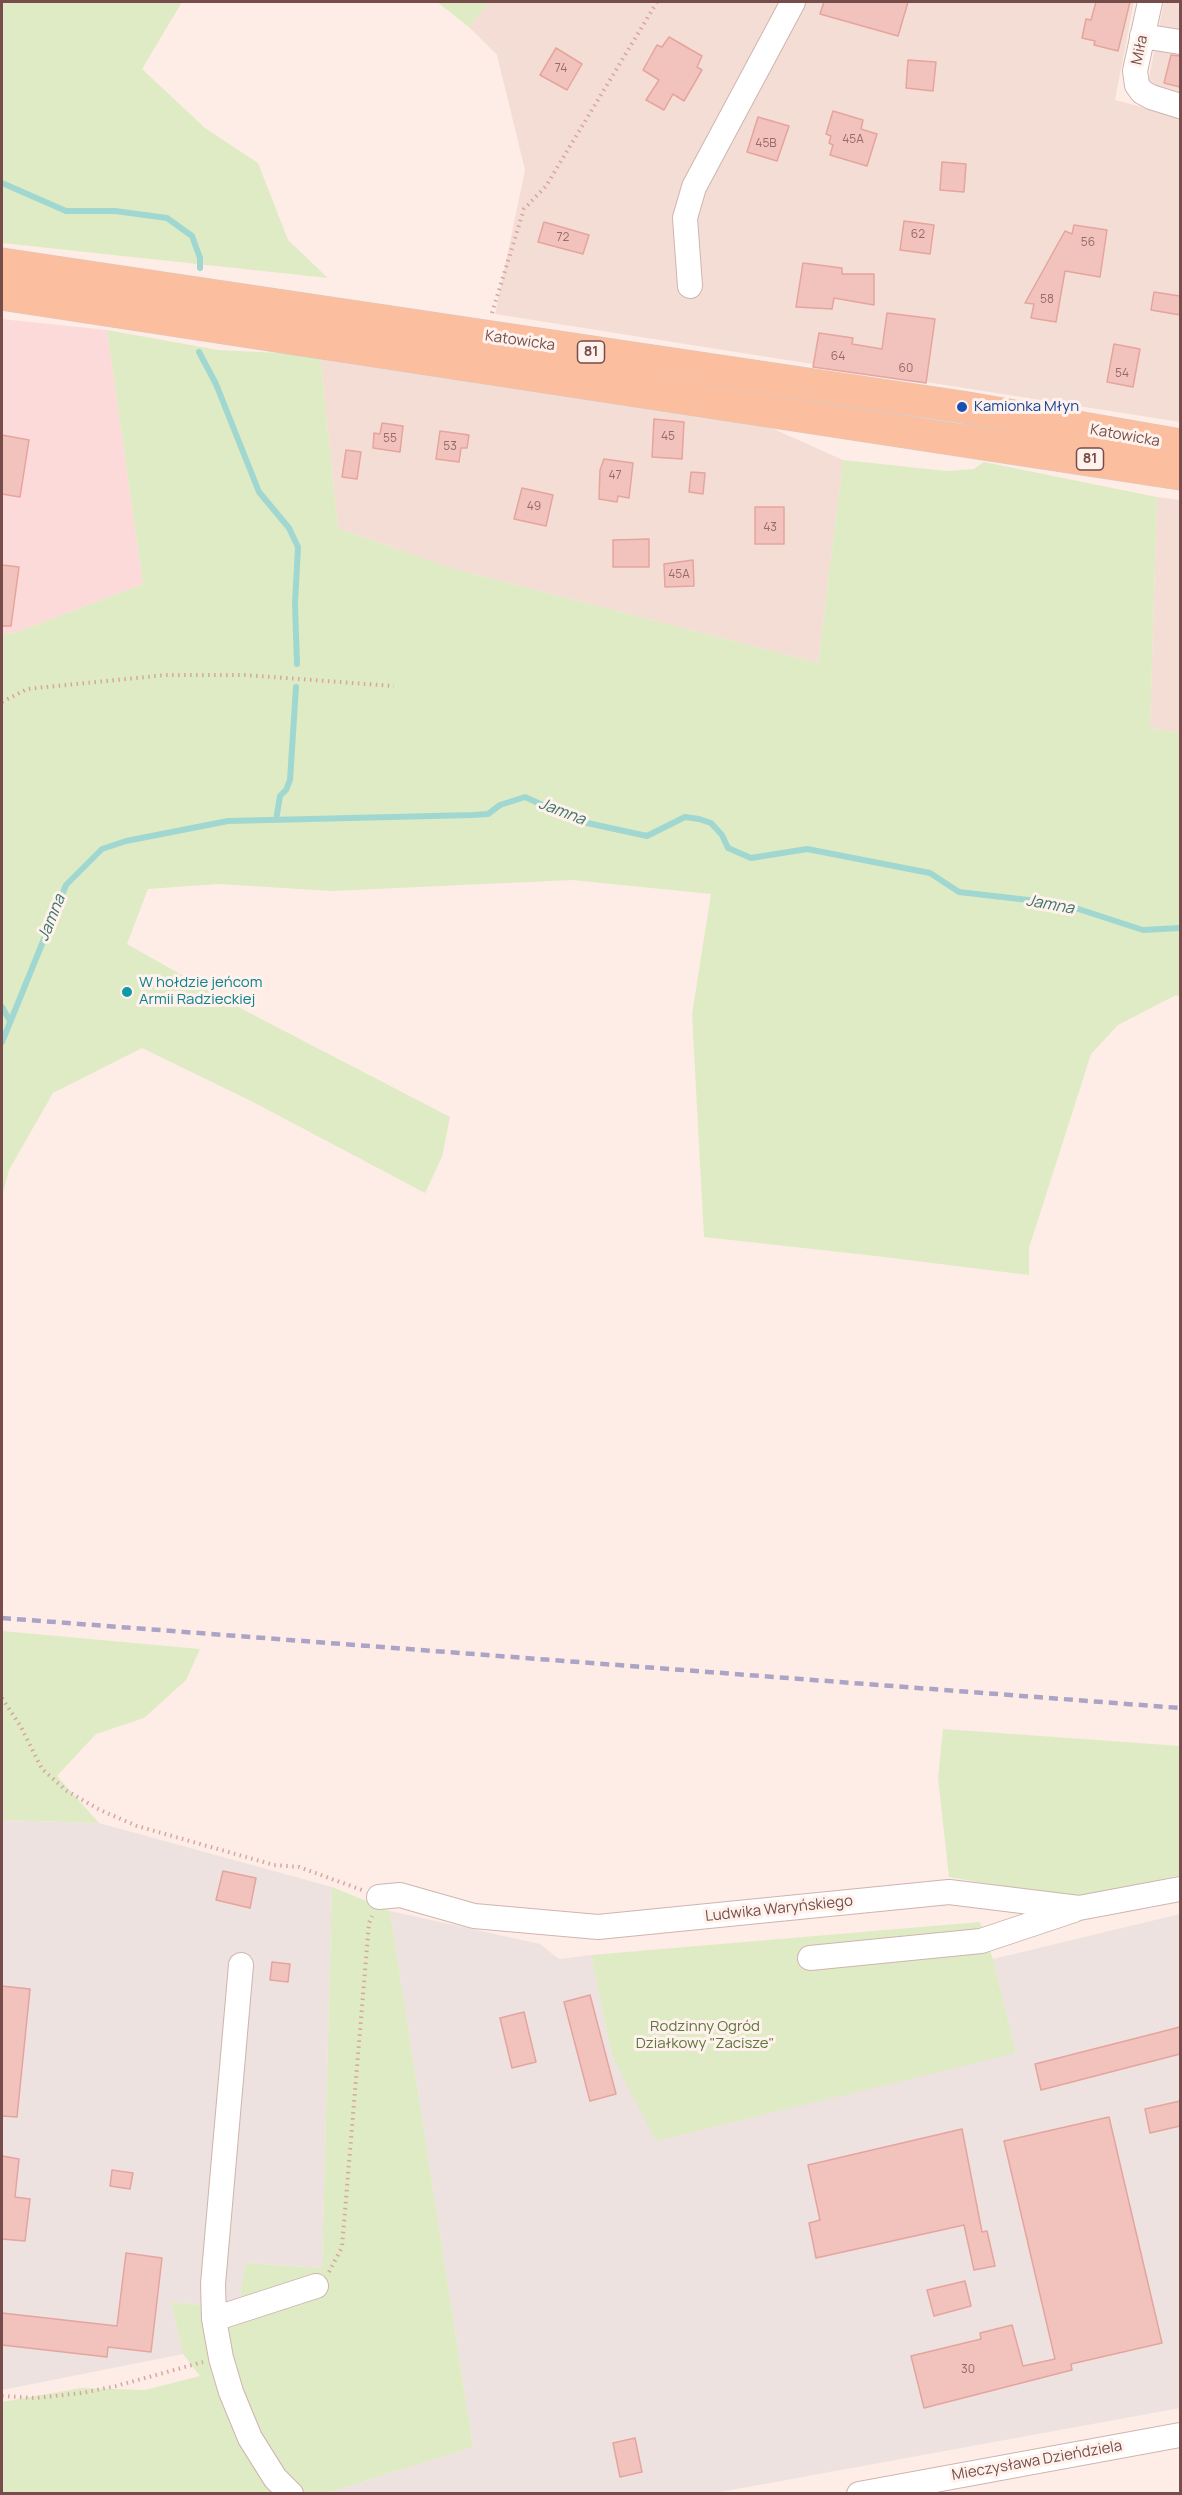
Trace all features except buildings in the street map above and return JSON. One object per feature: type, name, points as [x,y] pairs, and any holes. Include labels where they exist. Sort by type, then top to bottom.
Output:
[{"type":"main road","name":"Katowicka","points":[[2,264],[962,407],[1180,445]]},
{"type":"main road","name":"Katowicka","points":[[2,294],[1180,474]]},
{"type":"street","points":[[690,286],[686,218],[694,187],[793,2]]},
{"type":"street","name":"Miła","points":[[1150,2],[1135,71],[1137,85],[1142,92],[1151,97],[1180,106]]},
{"type":"street","points":[[1142,36],[1180,42]]},
{"type":"street","name":"Ludwika Waryńskiego","points":[[378,1897],[400,1895],[474,1916],[598,1927],[949,1892],[1080,1908],[1180,1889]]},
{"type":"street","points":[[810,1958],[981,1941],[1080,1908]]},
{"type":"street","points":[[241,1965],[213,2284],[214,2319],[221,2358],[231,2392],[250,2438],[275,2478],[291,2493]]},
{"type":"street","points":[[214,2319],[316,2286]]},
{"type":"street","name":"Mieczysława Dzieńdziela","points":[[859,2493],[1180,2435]]},
{"type":"path","points":[[488,336],[489,323],[525,208],[546,186],[657,2]]},
{"type":"path","points":[[2,702],[27,689],[166,675],[244,675],[394,686]]},
{"type":"path","points":[[2,1698],[21,1727],[42,1769],[67,1791],[100,1810],[160,1833],[274,1865],[299,1867],[378,1897],[369,1923],[342,2247],[332,2269],[316,2286]]},
{"type":"path","points":[[2,2396],[35,2398],[82,2393],[221,2358]]},
{"type":"shaded area","points":[[489,2],[1134,2],[1115,100],[1180,117],[1180,422],[495,314],[525,170],[497,55],[469,27]]},
{"type":"shaded area","points":[[1164,2],[1180,2],[1180,98],[1147,87]]},
{"type":"shaded area","points":[[2,319],[107,330],[143,584],[20,631],[2,635]]},
{"type":"shaded area","points":[[320,355],[758,422],[843,460],[818,663],[451,568],[338,528]]},
{"type":"shaded area","points":[[1157,497],[1180,500],[1180,733],[1150,728]]},
{"type":"shaded area","points":[[2,1820],[99,1823],[332,1887],[322,2268],[245,2263],[239,2308],[171,2302],[183,2354],[2,2390]]},
{"type":"shaded area","points":[[390,1911],[540,1944],[559,1959],[591,1955],[612,2056],[1016,2053],[993,1959],[1180,1914],[1180,2408],[715,2493],[327,2493],[473,2447]]},
{"type":"green space","points":[[2,2],[182,2],[142,69],[205,128],[258,163],[288,240],[328,278],[2,243]]},
{"type":"green space","points":[[437,2],[489,2],[469,27]]},
{"type":"green space","points":[[107,330],[218,350],[320,355],[338,528],[451,568],[818,663],[843,460],[947,471],[974,469],[984,462],[1157,497],[1150,728],[1180,733],[1180,997],[1176,995],[1118,1025],[1091,1054],[1029,1248],[1029,1275],[704,1237],[692,1014],[711,894],[572,880],[332,891],[218,884],[148,889],[127,944],[242,1009],[450,1117],[442,1157],[425,1193],[253,1102],[142,1048],[53,1093],[9,1170],[2,1197],[2,635],[20,631],[143,584]]},
{"type":"green space","points":[[2,1631],[200,1649],[186,1680],[144,1718],[96,1734],[57,1776],[99,1823],[2,1820]]},
{"type":"green space","points":[[943,1729],[1180,1746],[1180,1875],[1075,1899],[949,1877],[938,1778]]},
{"type":"green space","points":[[332,1887],[390,1911],[473,2447],[327,2493],[2,2494],[2,2402],[81,2388],[145,2390],[200,2376],[183,2354],[171,2302],[239,2308],[245,2263],[322,2268]]},
{"type":"green space","name":"Rodzinny Ogród Działkowy \"Zacisze\"","points":[[980,1922],[993,1959],[1016,2053],[656,2141],[612,2056],[591,1955]]},
{"type":"waterway","points":[[2,183],[66,211],[115,211],[167,218],[192,236],[200,258],[200,268]]},
{"type":"waterway","points":[[199,352],[216,384],[259,492],[289,528],[298,547],[295,604],[297,664]]},
{"type":"waterway","points":[[276,820],[280,796],[286,790],[290,780],[296,687]]},
{"type":"waterway","name":"Jamna","points":[[2,1042],[66,885],[102,849],[126,841],[228,821],[488,814],[500,805],[525,797],[578,821],[647,836],[685,817],[699,819],[711,823],[722,835],[728,848],[751,858],[807,849],[930,873],[959,892],[1063,904],[1143,930],[1180,928]]},
{"type":"waterway","points":[[2,1007],[10,1021]]},
{"type":"railway","points":[[2,1618],[1180,1708]]},
{"type":"place","name":"Kamionka Młyn","points":[[962,407]]},
{"type":"place","name":"W hołdzie jeńcom Armii Radzieckiej","points":[[127,992]]}]
